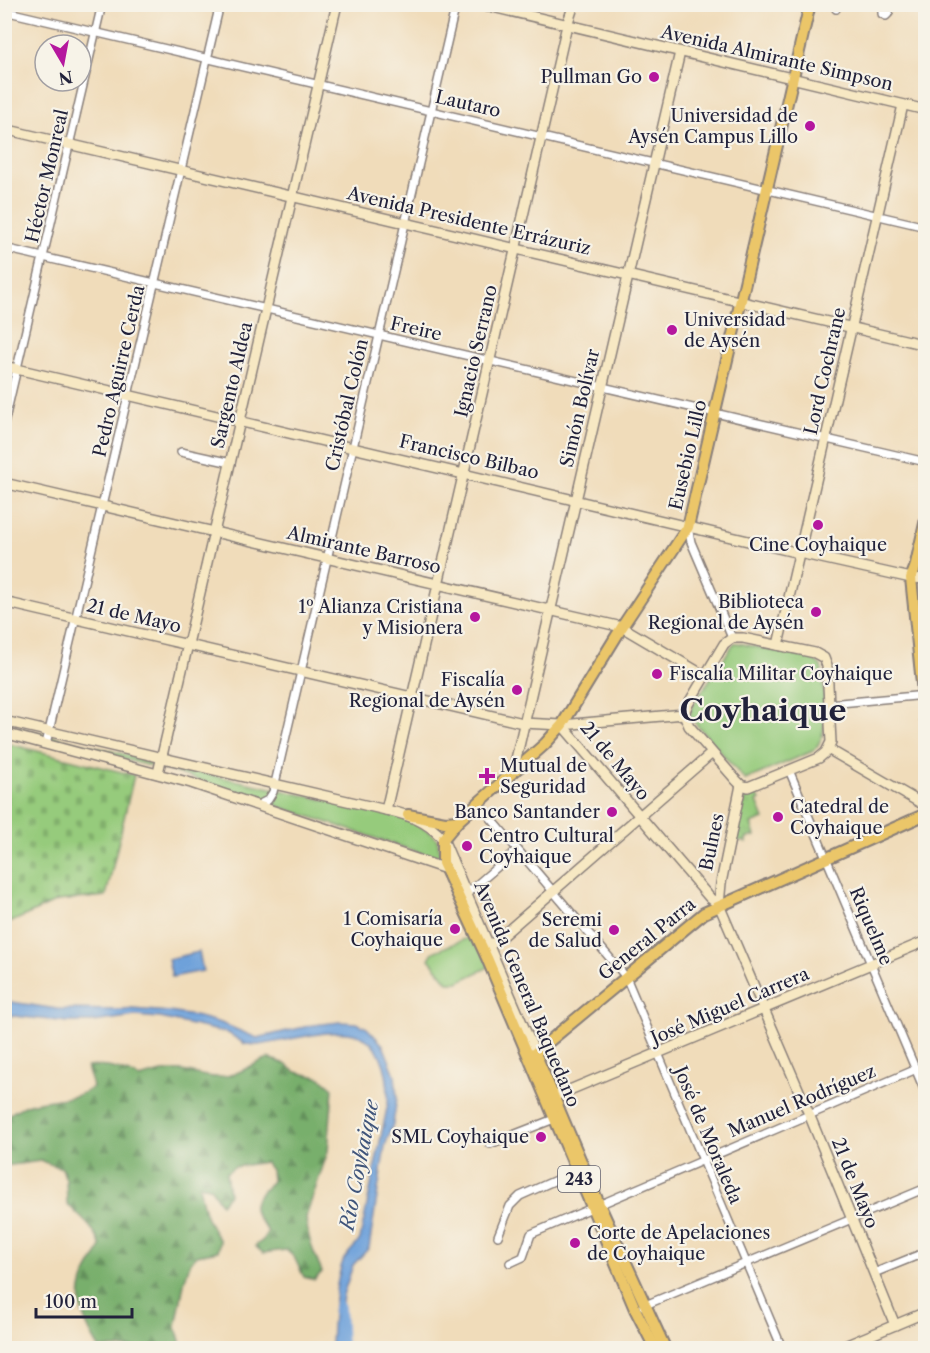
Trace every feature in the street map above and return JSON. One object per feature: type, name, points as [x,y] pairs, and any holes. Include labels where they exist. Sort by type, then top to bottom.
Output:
[{"type":"main road","name":"Eusebio Lillo","points":[[442,839],[458,821],[545,744],[562,725],[688,526],[810,4]]},
{"type":"main road","points":[[926,519],[911,578],[925,695],[926,722]]},
{"type":"main road","name":"General Parra","points":[[536,1053],[699,916],[719,905],[926,814]]},
{"type":"main road","points":[[408,815],[445,822],[458,821]]},
{"type":"main road","points":[[442,839],[442,855],[446,869]]},
{"type":"main road","name":"Avenida General Baquedano","points":[[446,869],[485,947],[524,1049],[550,1098],[640,1307],[655,1348]]},
{"type":"main road","points":[[524,1049],[536,1053]]},
{"type":"main road","name":"Avenida General Baquedano","points":[[536,1053],[554,1119],[576,1170],[595,1206]]},
{"type":"main road","name":"Avenida General Baquedano","points":[[640,1307],[665,1348]]},
{"type":"street","name":"Héctor Monreal","points":[[4,424],[102,4]]},
{"type":"street","name":"Pedro Aguirre Cerda","points":[[46,744],[220,4]]},
{"type":"street","name":"Sargento Aldea","points":[[158,773],[338,4]]},
{"type":"street","name":"Cristóbal Colón","points":[[258,805],[270,798],[274,783],[456,4]]},
{"type":"street","name":"Avenida Almirante Simpson","points":[[480,4],[926,110]]},
{"type":"street","name":"Ignacio Serrano","points":[[386,810],[567,25],[574,4]]},
{"type":"street","points":[[882,4],[882,14],[886,16],[889,13],[890,4]]},
{"type":"street","name":"Lautaro","points":[[4,11],[926,227]]},
{"type":"street","name":"Simón Bolívar","points":[[513,772],[680,52]]},
{"type":"street","name":"Lord Cochrane","points":[[778,645],[903,105]]},
{"type":"street","name":"Avenida Presidente Errázuriz","points":[[4,129],[926,345]]},
{"type":"street","name":"Freire","points":[[4,248],[926,462]]},
{"type":"street","name":"Francisco Bilbao","points":[[4,366],[800,553],[911,578],[926,579]]},
{"type":"street","points":[[182,452],[231,463]]},
{"type":"street","name":"Almirante Barroso","points":[[4,483],[622,627],[705,676]]},
{"type":"street","points":[[688,526],[691,542],[732,638]]},
{"type":"street","name":"21 de Mayo","points":[[4,602],[523,723],[562,725],[701,888],[719,905],[809,1114],[895,1325]]},
{"type":"street","points":[[732,638],[743,638],[815,653],[824,658],[827,666],[831,738],[828,749],[819,758],[746,787],[741,785],[689,726],[684,714],[724,644],[732,638]]},
{"type":"street","points":[[829,704],[925,695]]},
{"type":"street","points":[[562,725],[684,714]]},
{"type":"street","name":"Avenida General Baquedano","points":[[4,721],[408,815],[427,824],[442,839],[466,894],[485,947],[536,1053]]},
{"type":"street","points":[[4,733],[158,773],[446,869]]},
{"type":"street","points":[[828,749],[926,806]]},
{"type":"street","points":[[485,947],[554,891],[712,753]]},
{"type":"street","name":"Riquelme","points":[[789,770],[926,1094]]},
{"type":"street","name":"Bulnes","points":[[719,905],[721,883],[741,785]]},
{"type":"street","name":"José de Moraleda","points":[[478,803],[626,977],[782,1348]]},
{"type":"street","points":[[466,894],[517,850]]},
{"type":"street","points":[[701,888],[712,888],[721,883]]},
{"type":"street","name":"José Miguel Carrera","points":[[550,1098],[926,941]]},
{"type":"street","name":"Manuel Rodríguez","points":[[510,1263],[522,1257],[531,1234],[926,1065]]},
{"type":"street","points":[[490,1144],[554,1119]]},
{"type":"street","points":[[498,1236],[510,1206],[520,1196],[576,1170]]},
{"type":"street","points":[[640,1307],[924,1189],[926,1198]]},
{"type":"street","points":[[874,1273],[926,1252]]},
{"type":"street","points":[[840,1348],[926,1312]]},
{"type":"green space","points":[[734,643],[813,659],[821,666],[825,703],[823,734],[813,751],[745,780],[690,717],[691,708]]},
{"type":"green space","points":[[4,724],[171,766],[407,818],[437,839],[442,860],[171,771],[5,730]]},
{"type":"green space","points":[[5,743],[134,775],[106,896],[57,901],[5,925]]},
{"type":"green space","points":[[756,794],[760,800],[757,802],[764,819],[751,824],[755,836],[746,838],[746,842],[735,840],[744,799]]},
{"type":"green space","points":[[475,935],[489,967],[458,982],[448,982],[429,959],[433,952]]},
{"type":"green space","points":[[269,1058],[285,1064],[296,1072],[321,1078],[333,1088],[328,1151],[306,1217],[309,1238],[322,1272],[314,1280],[304,1277],[294,1257],[286,1250],[263,1253],[255,1246],[268,1232],[256,1215],[254,1205],[258,1196],[272,1181],[271,1170],[265,1162],[234,1167],[226,1173],[229,1194],[221,1204],[210,1187],[199,1185],[206,1215],[220,1241],[218,1251],[197,1255],[190,1263],[176,1327],[182,1348],[99,1348],[84,1318],[81,1302],[82,1285],[101,1246],[98,1238],[67,1203],[66,1180],[62,1168],[41,1161],[5,1166],[5,1117],[29,1104],[86,1092],[93,1087],[87,1067],[114,1068],[140,1078],[177,1071],[220,1077],[239,1072]]},
{"type":"water","points":[[199,952],[203,971],[172,977],[168,959]]},
{"type":"water","points":[[5,1001],[57,1009],[132,1009],[170,1012],[221,1023],[257,1038],[313,1025],[340,1022],[357,1023],[367,1028],[383,1045],[395,1075],[397,1098],[393,1124],[385,1146],[369,1248],[353,1265],[343,1295],[339,1325],[344,1348],[332,1348],[331,1345],[338,1280],[343,1261],[360,1239],[388,1103],[386,1071],[378,1050],[365,1038],[348,1033],[328,1033],[258,1045],[245,1044],[228,1033],[160,1018],[135,1016],[93,1022],[68,1022],[5,1015]]},
{"type":"waterway","name":"Río Coyhaique","points":[[339,1308],[341,1348]]},
{"type":"place","name":"Pullman Go","points":[[654,77]]},
{"type":"place","name":"Universidad de Aysén Campus Lillo","points":[[810,126]]},
{"type":"place","name":"Universidad de Aysén","points":[[672,330]]},
{"type":"place","name":"Cine Coyhaique","points":[[818,525]]},
{"type":"place","name":"Biblioteca Regional de Aysén","points":[[816,612]]},
{"type":"place","name":"1º Alianza Cristiana y Misionera","points":[[475,617]]},
{"type":"place","name":"Fiscalía Militar Coyhaique","points":[[657,674]]},
{"type":"place","name":"Fiscalía Regional de Aysén","points":[[517,690]]},
{"type":"place","name":"Mutual de Seguridad","points":[[487,776]]},
{"type":"place","name":"Banco Santander","points":[[612,812]]},
{"type":"place","name":"Catedral de Coyhaique","points":[[778,817]]},
{"type":"place","name":"Centro Cultural Coyhaique","points":[[467,846]]},
{"type":"place","name":"1 Comisaría Coyhaique","points":[[455,929]]},
{"type":"place","name":"Seremi de Salud","points":[[614,930]]},
{"type":"place","name":"SML Coyhaique","points":[[541,1137]]},
{"type":"place","name":"Corte de Apelaciones de Coyhaique","points":[[575,1243]]},
{"type":"district","name":"Coyhaique","points":[[763,711]]}]
